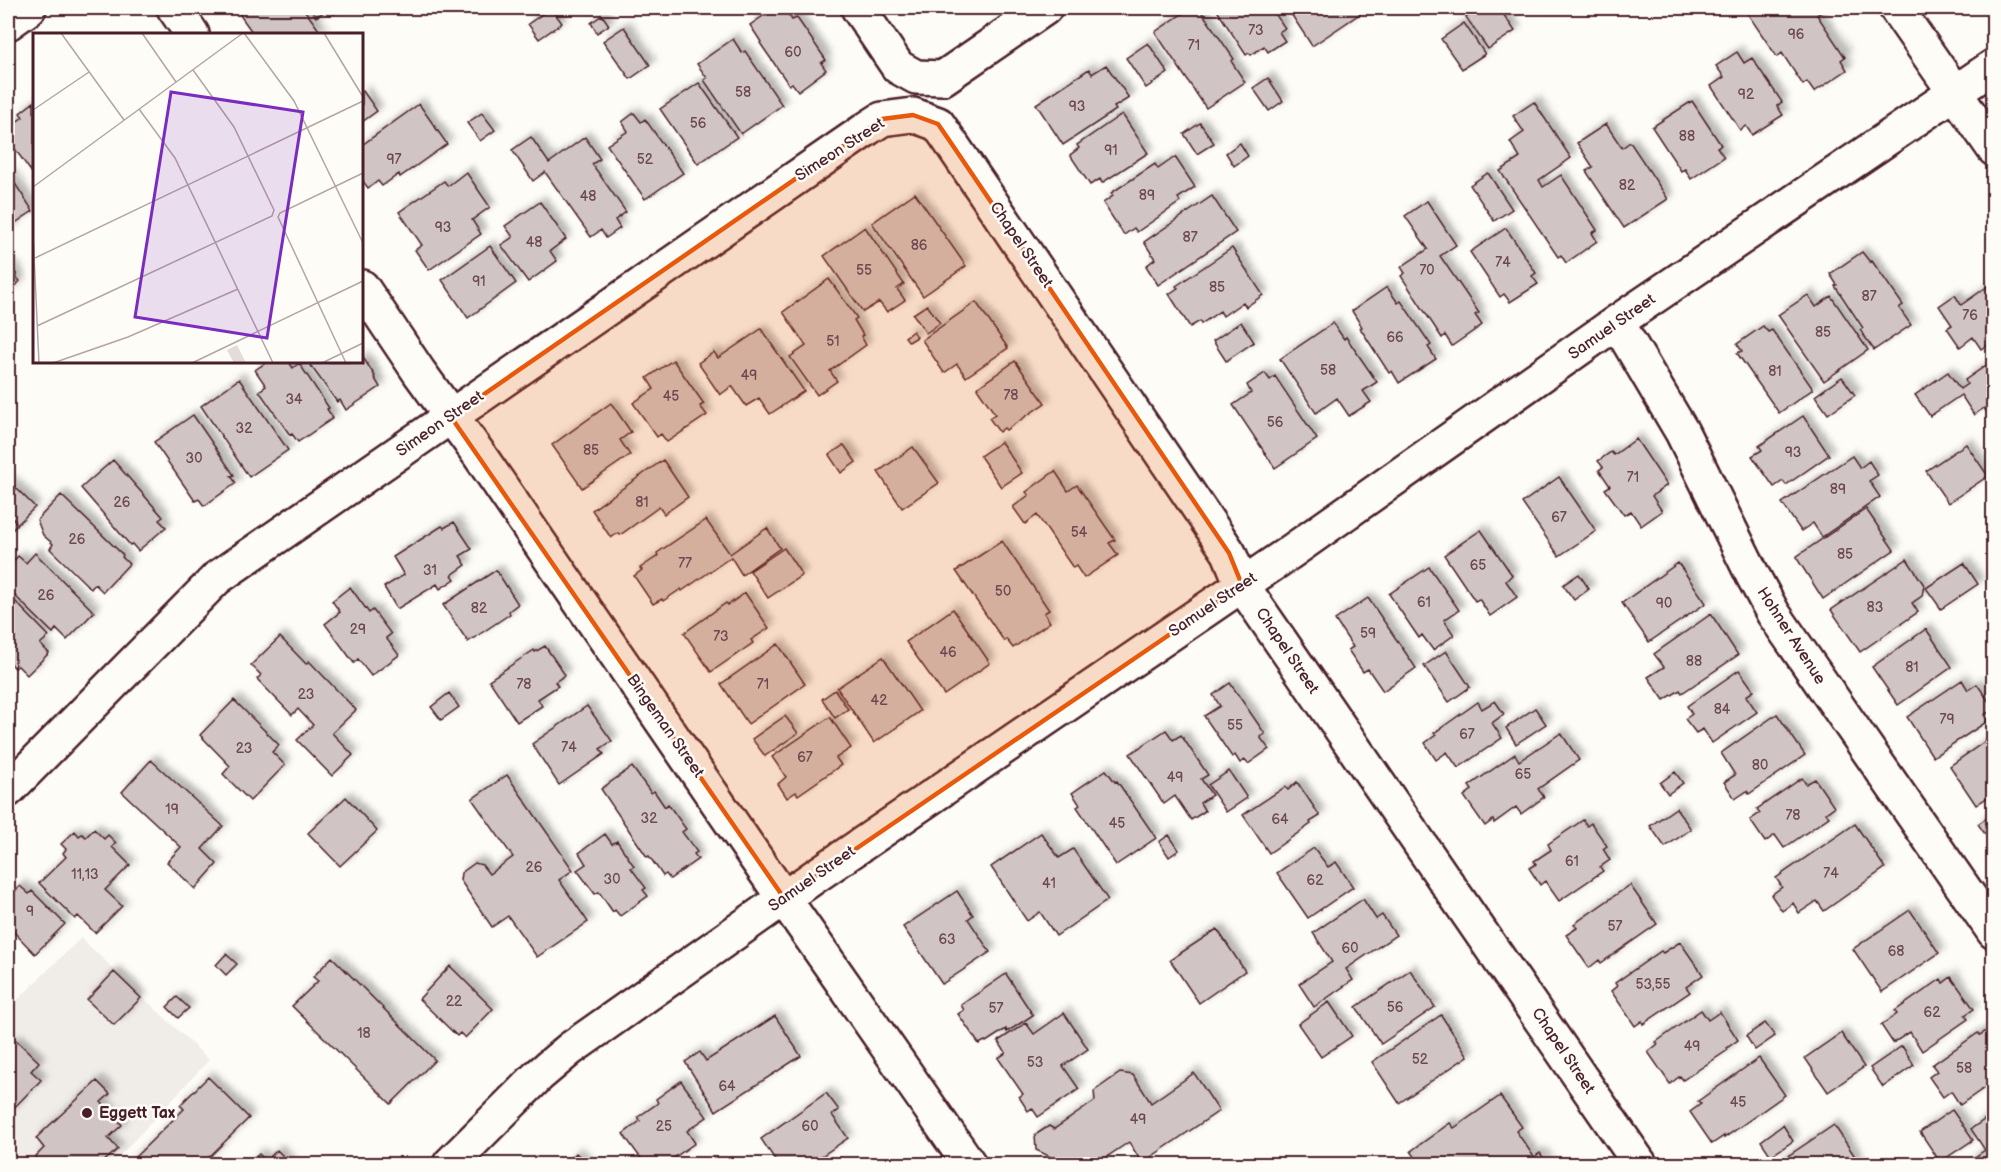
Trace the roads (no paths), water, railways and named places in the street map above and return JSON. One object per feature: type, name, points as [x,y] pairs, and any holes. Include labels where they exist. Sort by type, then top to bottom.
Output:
[{"type":"street","points":[[8,23],[29,8]]},
{"type":"street","points":[[174,8],[191,33]]},
{"type":"street","points":[[858,8],[898,67],[916,76],[943,78],[1045,8]]},
{"type":"street","points":[[1896,8],[1994,149]]},
{"type":"street","name":"Samuel Street","points":[[450,1164],[538,1077],[570,1049],[784,898],[1242,585],[1617,322],[1994,66]]},
{"type":"street","name":"Simeon Street","points":[[8,790],[217,578],[882,119],[913,115]]},
{"type":"street","name":"Chapel Street","points":[[913,115],[938,124],[1229,553],[1242,585],[1640,1164]]},
{"type":"street","name":"Bingeman Street","points":[[363,288],[969,1164]]},
{"type":"street","name":"Hohner Avenue","points":[[1617,322],[1682,432],[1773,613],[1994,932]]},
{"type":"place","name":"Eggett Tax","points":[[87,1113]]}]
